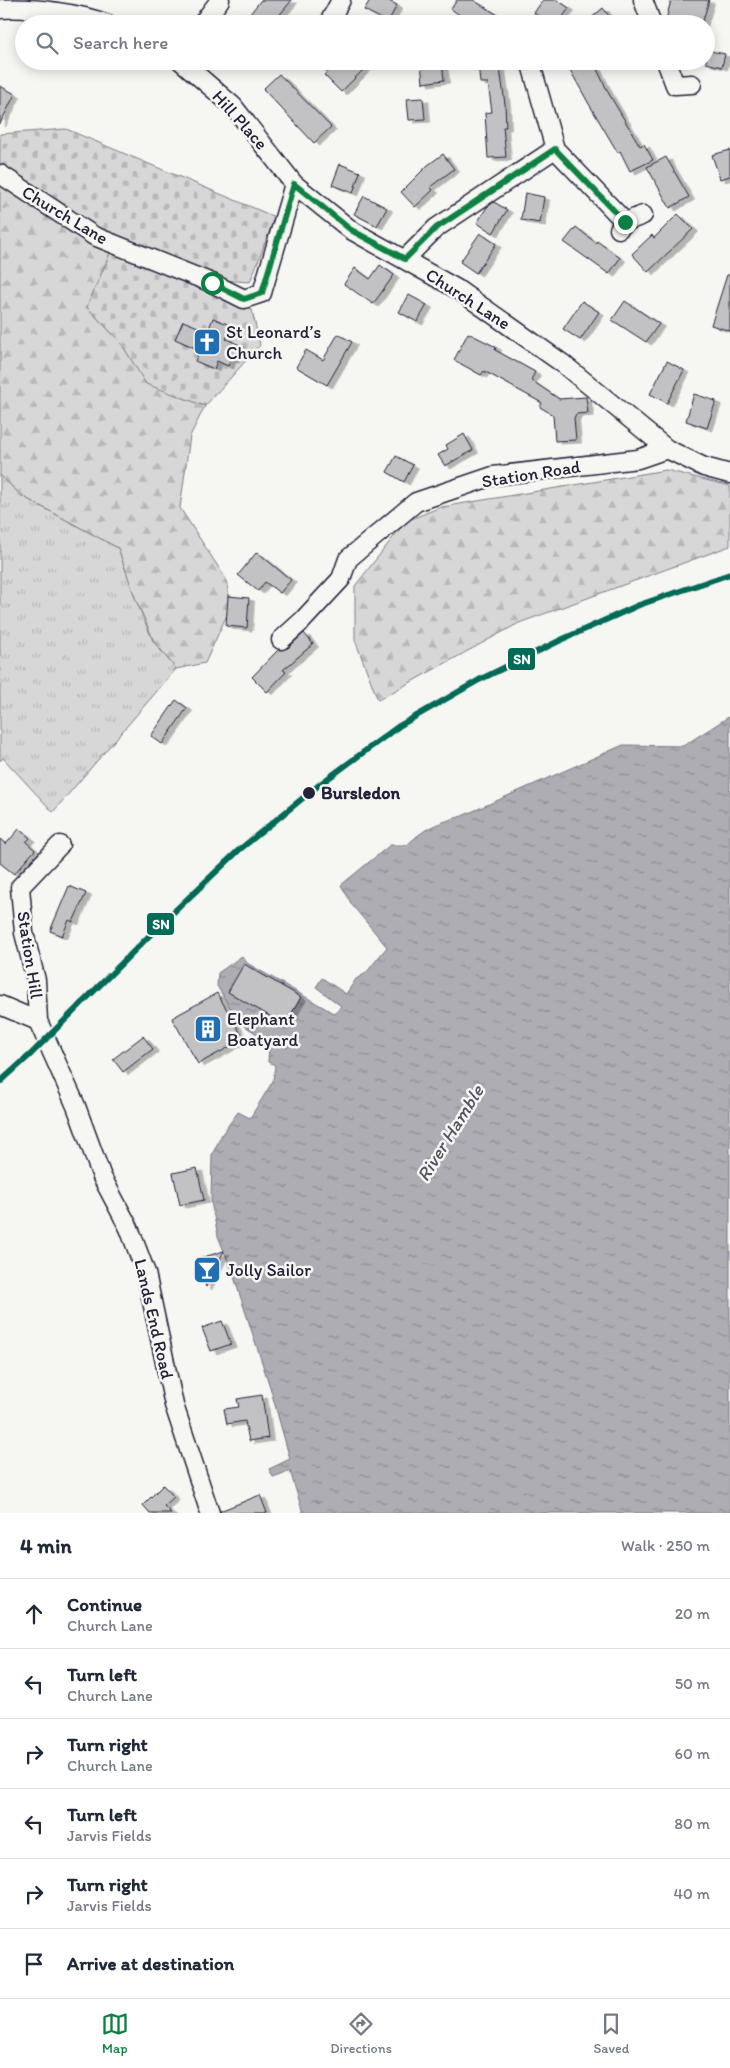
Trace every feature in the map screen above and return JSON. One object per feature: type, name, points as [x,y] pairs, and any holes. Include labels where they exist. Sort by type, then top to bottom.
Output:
[{"type":"street","points":[[209,15],[220,0]]},
{"type":"street","points":[[333,15],[341,0]]},
{"type":"street","points":[[643,0],[649,15]]},
{"type":"street","points":[[0,9],[14,8],[73,15]]},
{"type":"street","name":"Hill Place","points":[[191,70],[233,106],[294,184]]},
{"type":"street","points":[[533,70],[555,149],[622,226],[644,215]]},
{"type":"street","points":[[669,70],[675,85],[692,84]]},
{"type":"street","points":[[405,259],[436,228],[555,149]]},
{"type":"street","name":"Church Lane","points":[[0,174],[94,236],[212,283],[244,299],[262,293],[294,184],[351,230],[457,289],[562,363],[667,449],[704,466],[730,474]]},
{"type":"street","name":"Station Road","points":[[281,640],[302,621],[341,579],[348,559],[416,502],[494,476],[638,460],[667,449]]},
{"type":"street","name":"Station Hill","points":[[38,1021],[36,980],[24,933],[20,887],[60,845]]},
{"type":"street","points":[[0,1005],[38,1021]]},
{"type":"street","name":"Lands End Road","points":[[38,1021],[62,1073],[102,1177],[129,1228],[146,1273],[174,1405],[210,1513]]},
{"type":"green space","points":[[66,129],[275,217],[250,282],[222,280],[100,232],[0,163],[0,134]]},
{"type":"green space","points":[[0,182],[70,232],[111,251],[87,307],[121,343],[146,383],[205,406],[190,436],[180,508],[226,579],[231,606],[205,663],[176,669],[154,641],[136,600],[118,548],[22,496],[0,475]]},
{"type":"green space","points":[[111,251],[252,310],[260,345],[205,406],[146,384],[121,343],[87,307]]},
{"type":"green space","points":[[666,470],[730,486],[730,546],[519,623],[378,700],[355,640],[355,586],[406,521],[441,507]]},
{"type":"green space","points":[[0,475],[22,496],[118,548],[153,641],[176,669],[53,812],[3,758],[0,761]]},
{"type":"water","name":"River Hamble","points":[[730,716],[730,1513],[303,1513],[290,1471],[273,1477],[269,1469],[290,1459],[270,1387],[233,1274],[218,1236],[211,1202],[212,1155],[222,1134],[238,1112],[250,1118],[273,1081],[275,1065],[268,1062],[269,1045],[273,1045],[239,1022],[217,986],[218,973],[242,956],[247,963],[335,1014],[341,1006],[316,987],[322,978],[346,994],[356,979],[366,973],[387,947],[352,905],[341,885],[390,845],[407,845],[432,826],[462,816],[623,745],[683,746]]},
{"type":"building","points":[[261,0],[292,0],[280,15],[249,15]]},
{"type":"building","points":[[370,0],[387,0],[397,5],[392,15],[374,15],[364,10]]},
{"type":"building","points":[[457,0],[473,0],[498,15],[460,15],[451,9]]},
{"type":"building","points":[[543,0],[557,0],[569,8],[564,15],[537,15],[534,13]]},
{"type":"building","points":[[671,0],[709,0],[705,15],[667,15]]},
{"type":"building","points":[[603,8],[608,15],[595,15]]},
{"type":"building","points":[[715,52],[725,54],[722,67],[715,65]]},
{"type":"building","points":[[329,70],[363,70],[341,92],[324,75]]},
{"type":"building","points":[[422,70],[443,70],[444,80],[423,83]]},
{"type":"building","points":[[479,70],[500,70],[505,104],[506,127],[503,127],[506,157],[488,158],[485,113],[492,112],[488,83],[480,83]]},
{"type":"building","points":[[570,70],[597,70],[609,94],[640,146],[644,144],[653,160],[630,171],[620,151],[618,153]]},
{"type":"building","points":[[279,74],[331,127],[314,143],[263,89]]},
{"type":"building","points":[[0,86],[15,94],[0,124]]},
{"type":"building","points":[[423,98],[425,119],[409,120],[407,99]]},
{"type":"building","points":[[730,150],[730,176],[720,179],[712,155]]},
{"type":"building","points":[[443,154],[454,169],[430,187],[433,190],[415,207],[401,192],[428,165]]},
{"type":"building","points":[[666,157],[689,197],[670,208],[647,167]]},
{"type":"building","points":[[340,164],[360,172],[353,193],[332,185]]},
{"type":"building","points":[[525,193],[544,197],[540,223],[521,220]]},
{"type":"building","points":[[364,196],[387,208],[377,226],[354,214]]},
{"type":"building","points":[[494,202],[507,210],[493,233],[477,223],[487,207]]},
{"type":"building","points":[[678,214],[693,229],[648,272],[632,254],[652,235],[654,238]]},
{"type":"building","points":[[576,227],[596,243],[597,241],[620,258],[609,274],[564,242]]},
{"type":"building","points":[[480,233],[496,244],[476,273],[460,262]]},
{"type":"building","points":[[380,265],[394,275],[373,304],[344,284],[355,268],[370,279]]},
{"type":"building","points":[[727,275],[730,275],[730,331],[711,325]]},
{"type":"building","points":[[409,295],[427,305],[417,322],[399,312]]},
{"type":"building","points":[[582,301],[599,312],[580,340],[563,329]]},
{"type":"building","points":[[625,301],[659,324],[646,342],[612,320]]},
{"type":"building","name":"St Leonard’s Church","points":[[213,318],[232,326],[226,339],[240,345],[234,360],[231,358],[228,366],[217,361],[214,369],[195,361],[200,350],[175,339],[183,321],[208,331]]},
{"type":"building","points":[[468,333],[496,347],[495,350],[535,372],[531,380],[559,399],[586,397],[588,413],[576,414],[574,418],[576,440],[555,441],[553,415],[540,407],[542,403],[484,371],[481,375],[454,360]]},
{"type":"building","points":[[338,334],[352,342],[327,385],[296,367],[306,350],[323,360]]},
{"type":"building","points":[[667,361],[684,370],[667,403],[650,394]]},
{"type":"building","points":[[694,394],[716,401],[707,428],[686,421]]},
{"type":"building","points":[[464,434],[473,450],[445,466],[438,455],[448,449],[446,445]]},
{"type":"building","points":[[396,456],[413,465],[404,482],[387,472]]},
{"type":"building","points":[[257,552],[291,580],[280,593],[265,582],[258,591],[238,575]]},
{"type":"building","points":[[228,596],[249,598],[247,628],[226,626]]},
{"type":"building","points":[[304,633],[313,644],[283,670],[286,672],[267,692],[252,677],[278,650],[288,648]]},
{"type":"building","points":[[176,700],[187,708],[162,744],[151,736]]},
{"type":"building","points":[[19,829],[30,838],[26,842],[35,850],[14,874],[0,863],[0,839],[6,844]]},
{"type":"building","points":[[69,886],[86,893],[73,922],[69,920],[62,936],[50,931]]},
{"type":"building","points":[[244,964],[301,997],[285,1025],[228,992]]},
{"type":"building","name":"Elephant Boatyard","points":[[217,993],[244,1039],[198,1064],[172,1018]]},
{"type":"building","points":[[143,1036],[153,1049],[123,1072],[113,1059]]},
{"type":"building","points":[[197,1168],[204,1200],[180,1205],[173,1173]]},
{"type":"building","name":"Jolly Sailor","points":[[224,1251],[206,1287],[197,1259]]},
{"type":"building","points":[[222,1321],[231,1344],[211,1351],[202,1328]]},
{"type":"building","points":[[262,1395],[268,1438],[249,1441],[245,1421],[227,1424],[224,1409],[239,1407],[237,1399]]},
{"type":"building","points":[[163,1485],[174,1497],[164,1506],[171,1513],[150,1513],[143,1505]]},
{"type":"building","points":[[260,1495],[267,1513],[220,1513],[220,1511]]},
{"type":"transit line","name":"SN","points":[[0,1082],[30,1055],[161,924],[239,850],[319,785],[399,726],[479,680],[561,640],[639,605],[730,574]]},
{"type":"place","name":"St Leonard’s Church","points":[[207,342]]},
{"type":"place","name":"Bursledon","points":[[309,793]]},
{"type":"place","name":"Elephant Boatyard","points":[[208,1029]]},
{"type":"place","name":"Jolly Sailor","points":[[207,1270]]},
{"type":"route","points":[[212,283],[244,299],[262,293],[294,184],[351,230],[405,259],[436,228],[555,149],[625,222]]}]
